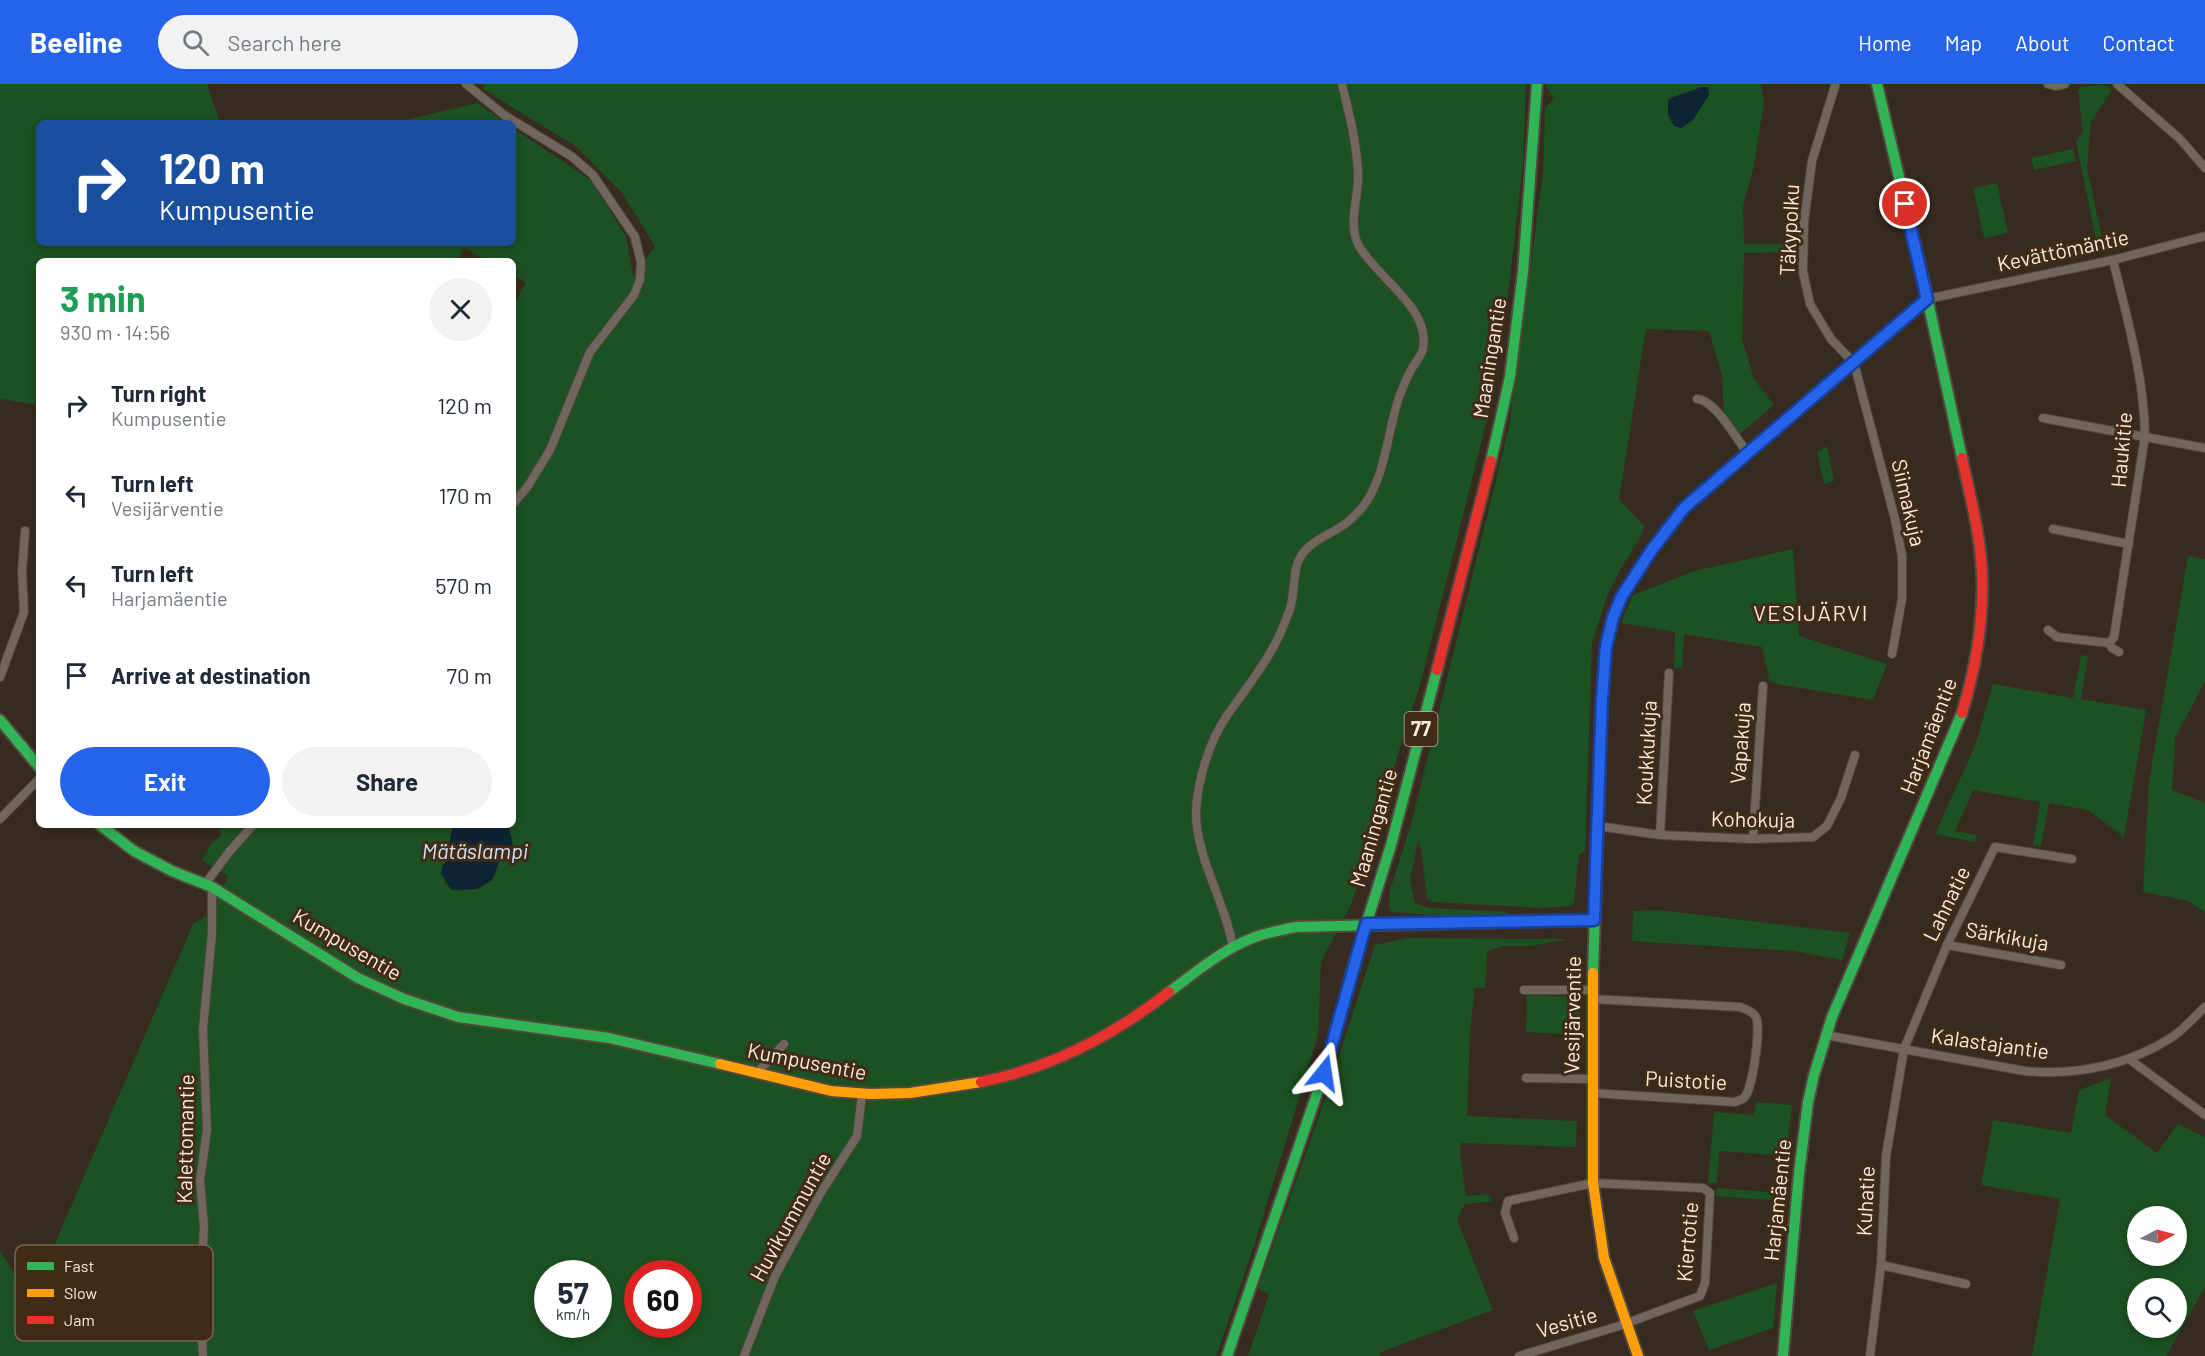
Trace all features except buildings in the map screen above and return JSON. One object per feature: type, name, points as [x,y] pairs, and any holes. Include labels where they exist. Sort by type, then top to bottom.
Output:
[{"type":"street","points":[[466,84],[512,120]]},
{"type":"street","points":[[1233,948],[1229,924],[1211,877],[1198,825],[1197,803],[1208,753],[1226,717],[1241,699],[1274,648],[1292,602],[1294,576],[1302,554],[1332,530],[1343,526],[1361,509],[1372,494],[1400,396],[1423,350],[1420,321],[1401,293],[1378,273],[1359,246],[1354,234],[1358,177],[1353,131],[1342,84]]},
{"type":"street","name":"Maaningantie","points":[[1227,1356],[1324,1073],[1391,845],[1481,505],[1510,377],[1523,272],[1537,84]]},
{"type":"street","name":"Harjamäentie","points":[[1784,1356],[1808,1102],[1825,1035],[1957,727],[1973,676],[1981,626],[1982,571],[1975,520],[1877,84]]},
{"type":"street","points":[[2048,84],[2056,86],[2065,84]]},
{"type":"street","points":[[2117,84],[2180,139],[2205,168]]},
{"type":"street","name":"Täkypolku","points":[[1835,86],[1812,161],[1804,222],[1803,272],[1810,304],[1831,339],[1854,363]]},
{"type":"street","points":[[516,122],[571,156],[593,175],[635,237],[641,262],[640,280],[634,294],[591,352],[550,450],[528,486],[516,500]]},
{"type":"street","name":"Kevättömäntie","points":[[1927,299],[2113,260],[2205,236]]},
{"type":"street","name":"Haukitie","points":[[2109,643],[2114,637],[2145,436],[2145,408],[2133,340],[2113,260]]},
{"type":"street","name":"Vesijärventie","points":[[1638,1356],[1625,1323],[1605,1257],[1593,1183],[1594,920],[1602,699],[1606,647],[1613,617],[1622,596],[1651,551],[1684,508],[1927,299]]},
{"type":"street","name":"Siimakuja","points":[[1854,363],[1895,519],[1902,556],[1902,599],[1892,654]]},
{"type":"street","points":[[1697,399],[1705,399],[1713,406],[1748,454]]},
{"type":"street","points":[[2043,418],[2205,448]]},
{"type":"street","points":[[2053,529],[2129,544]]},
{"type":"street","points":[[0,677],[24,612],[22,572],[25,531]]},
{"type":"street","points":[[2048,630],[2057,637],[2109,643],[2119,652]]},
{"type":"street","name":"Koukkukuja","points":[[1660,835],[1669,673]]},
{"type":"street","name":"Vapakuja","points":[[1753,839],[1763,686]]},
{"type":"street","points":[[0,720],[36,763]]},
{"type":"street","name":"Kohokuja","points":[[1598,826],[1660,835],[1806,839],[1827,826],[1841,798],[1855,755]]},
{"type":"street","points":[[0,819],[36,782]]},
{"type":"street","name":"Kumpusentie","points":[[104,828],[134,851],[172,871],[208,885],[358,978],[404,999],[458,1017],[609,1038],[831,1091],[862,1095],[925,1092],[1013,1074],[1052,1060],[1112,1032],[1140,1014],[1205,964],[1253,937],[1296,927],[1594,920]]},
{"type":"street","points":[[208,885],[230,851],[250,828]]},
{"type":"street","name":"Lahnatie","points":[[1905,1050],[1947,945],[1995,848],[2072,859]]},
{"type":"street","name":"Kalettomantie","points":[[203,1245],[204,1227],[200,1180],[207,1130],[203,1029],[213,933],[208,885]]},
{"type":"street","name":"Särkikuja","points":[[1947,945],[2061,965]]},
{"type":"street","points":[[1524,990],[1592,995]]},
{"type":"street","name":"Puistotie","points":[[1592,995],[1740,1007],[1751,1011],[1756,1017],[1757,1029],[1751,1081],[1743,1098],[1735,1102],[1592,1093]]},
{"type":"street","name":"Kalastajantie","points":[[1825,1035],[2047,1073],[2079,1071],[2129,1059],[2175,1035],[2205,1007]]},
{"type":"street","points":[[757,1073],[784,1044]]},
{"type":"street","name":"Kuhatie","points":[[1870,1356],[1881,1265],[1886,1156],[1905,1050]]},
{"type":"street","points":[[2129,1059],[2205,1115]]},
{"type":"street","points":[[1526,1078],[1592,1079]]},
{"type":"street","name":"Huvikummuntie","points":[[744,1356],[775,1276],[820,1194],[857,1136],[862,1095]]},
{"type":"street","points":[[1514,1238],[1505,1213],[1508,1201],[1593,1183]]},
{"type":"street","name":"Kiertotie","points":[[1593,1183],[1703,1188],[1710,1193],[1705,1283],[1701,1296],[1625,1323]]},
{"type":"street","points":[[1881,1265],[1966,1284]]},
{"type":"street","name":"Vesitie","points":[[1519,1356],[1625,1323]]},
{"type":"street","name":"Kalettomantie","points":[[203,1341],[204,1356]]},
{"type":"green space","points":[[0,84],[207,84],[219,120],[36,120],[36,246],[516,246],[516,130],[591,180],[626,236],[633,276],[655,246],[622,193],[577,147],[483,89],[485,84],[1526,84],[1523,164],[1508,294],[1486,424],[1421,681],[1351,905],[1321,962],[1318,1035],[1255,1243],[1216,1356],[0,1356],[0,1251],[15,1274],[15,1341],[213,1341],[213,1245],[54,1245],[193,924],[213,912],[228,876],[202,860],[212,842],[220,837],[221,828],[459,828],[448,860],[445,883],[452,890],[470,890],[492,879],[509,842],[509,828],[516,828],[516,301],[526,282],[516,277],[516,258],[482,258],[464,248],[459,258],[36,258],[36,405],[0,399]]},
{"type":"green space","points":[[1545,84],[1761,84],[1764,103],[1753,170],[1743,206],[1744,244],[1795,244],[1795,252],[1744,253],[1742,339],[1754,379],[1774,405],[1740,434],[1724,417],[1722,375],[1709,331],[1646,329],[1619,499],[1644,526],[1640,538],[1608,593],[1592,643],[1585,851],[1579,854],[1574,902],[1571,906],[1543,908],[1433,902],[1427,899],[1418,840],[1410,880],[1415,903],[1430,908],[1506,912],[1510,916],[1441,916],[1391,912],[1390,890],[1411,825],[1509,427],[1543,173],[1545,108],[1554,99]]},
{"type":"green space","points":[[2107,86],[2112,90],[2091,122],[2087,167],[2102,238],[2096,239],[2076,142],[2083,132],[2078,91],[2081,87]]},
{"type":"green space","points":[[477,103],[502,120],[406,120]]},
{"type":"green space","points":[[2073,149],[2076,161],[2034,170],[2031,158]]},
{"type":"green space","points":[[1997,183],[2008,233],[1984,238],[1973,188]]},
{"type":"green space","points":[[1827,446],[1834,481],[1824,484],[1817,452]]},
{"type":"green space","points":[[1793,549],[1799,636],[1887,664],[1873,700],[1777,684],[1769,680],[1762,647],[1684,634],[1682,668],[1674,668],[1675,632],[1621,623],[1633,595],[1694,571]]},
{"type":"green space","points":[[2188,556],[2205,559],[2205,681],[2175,738],[2172,790],[2205,803],[2205,913],[2189,901],[2143,892],[2149,781]]},
{"type":"green space","points":[[2081,655],[2088,656],[2081,699],[2146,710],[2124,837],[2088,810],[2049,803],[2041,846],[2033,845],[2040,802],[1973,790],[1955,831],[1976,835],[1975,842],[1935,834],[1975,746],[1993,684],[2073,698]]},
{"type":"green space","points":[[1659,910],[1850,933],[1842,960],[1793,951],[1632,941],[1633,911]]},
{"type":"green space","points":[[1407,938],[1568,939],[1531,946],[1504,946],[1487,951],[1485,988],[1475,988],[1470,1030],[1467,1116],[1577,1121],[1576,1147],[1461,1143],[1460,1154],[1466,1196],[1489,1194],[1492,1201],[1465,1204],[1457,1219],[1493,1310],[1381,1352],[1380,1356],[1248,1356],[1269,1294],[1258,1288],[1324,1102],[1375,945]]},
{"type":"green space","points":[[1527,995],[1578,999],[1580,1006],[1579,1035],[1526,1032]]},
{"type":"green space","points":[[2111,1078],[2105,1115],[2157,1153],[2178,1124],[2205,1137],[2205,1287],[2187,1319],[2187,1278],[2127,1278],[2127,1338],[2176,1338],[2166,1356],[2032,1356],[2060,1199],[1981,1185],[1993,1120],[2071,1133],[2079,1090]]},
{"type":"green space","points":[[1756,1102],[1792,1105],[1786,1156],[1719,1151],[1717,1183],[1708,1183],[1714,1112],[1754,1115]]},
{"type":"green space","points":[[1716,1188],[1784,1193],[1784,1201],[1716,1196]]},
{"type":"green space","points":[[1777,1283],[1773,1328],[1709,1350],[1693,1311]]},
{"type":"water","points":[[1708,87],[1709,95],[1693,120],[1681,128],[1674,126],[1668,115],[1668,99]]},
{"type":"water","name":"Mätäslampi","points":[[509,828],[513,844],[501,856],[492,880],[477,889],[452,890],[441,874],[442,866],[448,860],[445,852],[449,846],[452,829]]},
{"type":"traffic: fast","points":[[1491,461],[1510,377],[1523,272],[1537,84]]},
{"type":"traffic: fast","points":[[1877,84],[1962,458]]},
{"type":"traffic: fast","points":[[1593,973],[1602,699],[1606,647],[1613,617],[1622,596],[1651,551],[1684,508],[1778,427]]},
{"type":"traffic: fast","points":[[1227,1356],[1324,1073],[1356,957],[1391,845],[1437,670]]},
{"type":"traffic: fast","points":[[1783,1356],[1799,1173],[1808,1102],[1814,1075],[1832,1017],[1962,713]]},
{"type":"traffic: fast","points":[[0,720],[36,763]]},
{"type":"traffic: fast","points":[[104,828],[134,851],[172,871],[212,887],[358,978],[404,999],[458,1017],[609,1038],[720,1064]]},
{"type":"traffic: fast","points":[[1169,992],[1210,962],[1243,942],[1296,927],[1594,920]]},
{"type":"traffic: slow","points":[[1778,427],[1927,299]]},
{"type":"traffic: slow","points":[[1593,973],[1593,1183],[1604,1258],[1638,1356]]},
{"type":"traffic: slow","points":[[720,1064],[831,1091],[870,1094],[910,1093],[981,1082]]},
{"type":"traffic: jam","points":[[1962,458],[1979,543],[1982,608],[1978,643],[1962,713]]},
{"type":"traffic: jam","points":[[1437,670],[1491,461]]},
{"type":"traffic: jam","points":[[981,1082],[1032,1068],[1080,1048],[1104,1036],[1169,992]]},
{"type":"district","name":"VESIJÄRVI","points":[[1811,613]]},
{"type":"route","points":[[1324,1073],[1366,924],[1594,920],[1606,647],[1613,617],[1622,596],[1651,551],[1684,508],[1927,299],[1905,204]]}]
